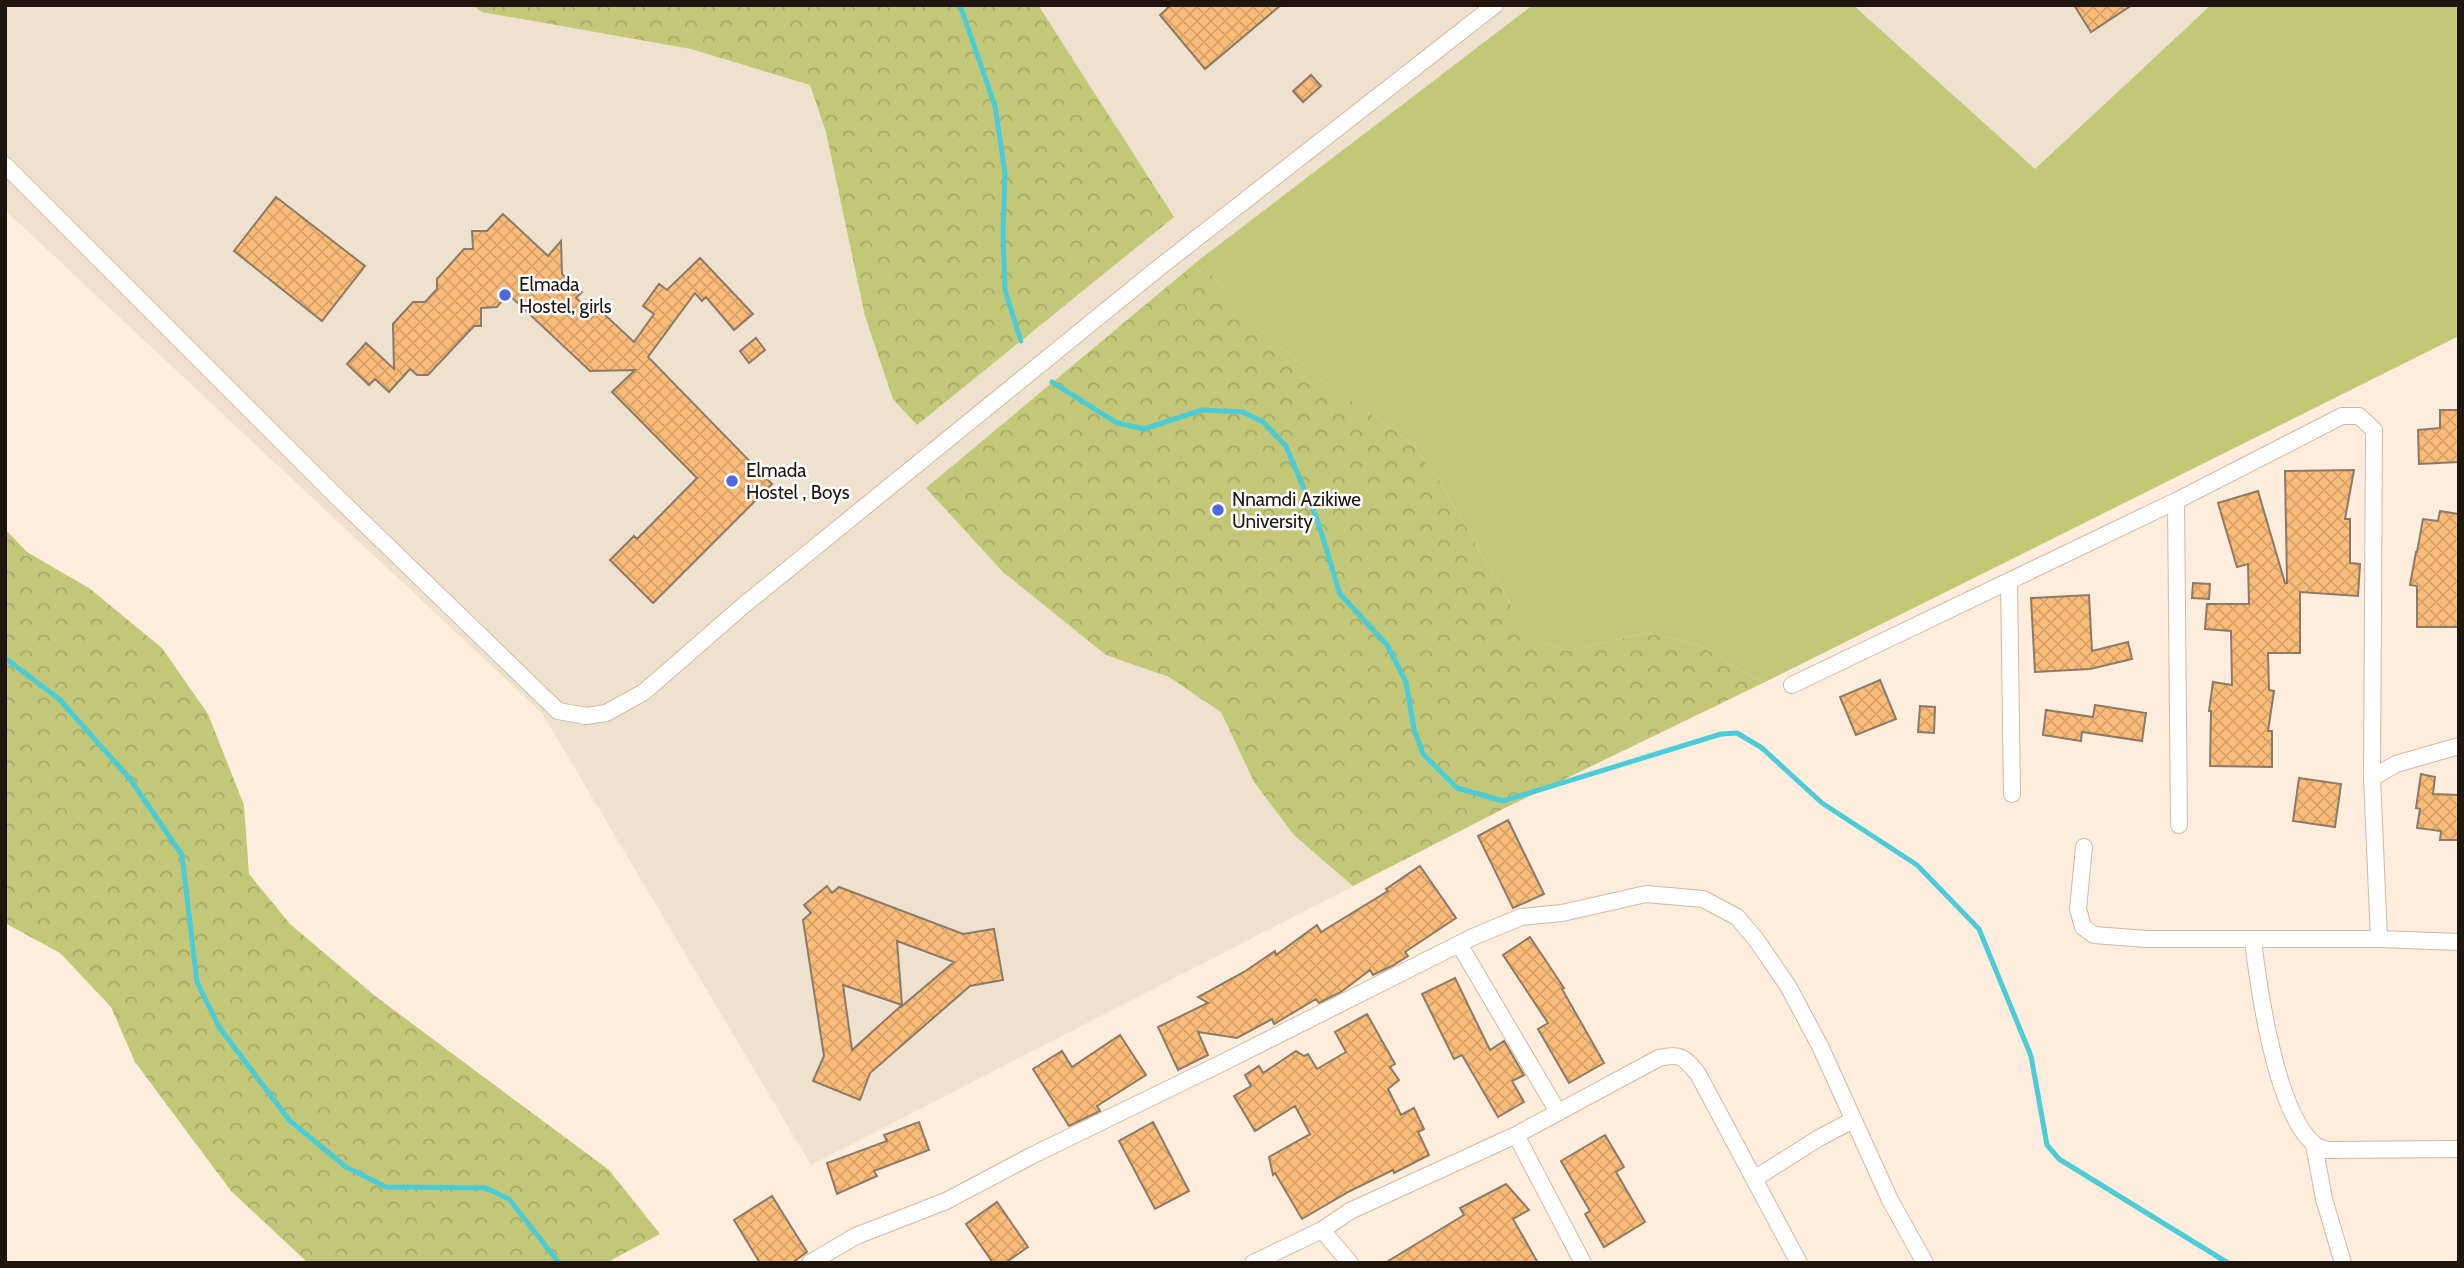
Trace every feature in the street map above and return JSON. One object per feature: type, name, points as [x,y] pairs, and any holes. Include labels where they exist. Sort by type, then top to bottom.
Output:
[{"type":"street","points":[[5,165],[335,495],[558,711],[586,716],[606,713],[645,692],[744,605],[1156,270],[1495,5]]},
{"type":"street","points":[[1791,685],[2176,501],[2343,416],[2359,416],[2374,430],[2371,778],[2379,939]]},
{"type":"street","points":[[2176,501],[2179,825]]},
{"type":"street","points":[[2009,581],[2012,794]]},
{"type":"street","points":[[2371,778],[2396,764],[2459,746]]},
{"type":"street","points":[[2084,847],[2078,909],[2083,927],[2094,935],[2134,939],[2379,939],[2459,942]]},
{"type":"street","points":[[810,1263],[856,1236],[946,1201],[1033,1155],[1459,944],[1521,917],[1562,913],[1646,894],[1703,898],[1737,917],[1755,938],[1788,986],[1820,1046],[1891,1200],[1925,1263]]},
{"type":"street","points":[[2253,941],[2260,1004],[2286,1096],[2299,1127],[2314,1145],[2327,1150],[2459,1150]]},
{"type":"street","points":[[1459,944],[1558,1112]]},
{"type":"street","points":[[1253,1263],[1322,1230],[1350,1211],[1516,1135],[1659,1058],[1674,1055],[1686,1059],[1698,1074],[1799,1263]]},
{"type":"street","points":[[1754,1179],[1853,1119]]},
{"type":"street","points":[[1516,1135],[1583,1263]]},
{"type":"street","points":[[2314,1145],[2323,1199],[2343,1263]]},
{"type":"street","points":[[1322,1230],[1350,1263]]},
{"type":"shaded area","name":"Nnamdi Azikiwe University","points":[[5,5],[2459,5],[2459,336],[1763,683],[1505,808],[811,1165],[542,713],[5,210]]},
{"type":"green space","points":[[473,5],[1038,5],[1174,217],[917,425],[893,399],[865,316],[826,132],[810,85],[691,49],[482,12]]},
{"type":"green space","points":[[1533,5],[1853,5],[2035,169],[2211,5],[2459,5],[2459,336],[1763,683],[1701,646],[1645,633],[1567,651],[1543,643],[1522,624],[1439,480],[1412,443],[1326,383],[1254,325],[1199,260]]},
{"type":"green space","points":[[1199,260],[1254,325],[1326,383],[1412,443],[1439,480],[1522,624],[1543,643],[1567,651],[1645,633],[1701,646],[1763,683],[1505,808],[1353,886],[1294,835],[1254,782],[1221,712],[1169,677],[1106,655],[1003,572],[926,488]]},
{"type":"green space","points":[[5,529],[27,552],[89,588],[162,648],[208,714],[244,805],[249,874],[290,924],[375,996],[609,1170],[660,1234],[606,1263],[308,1263],[231,1191],[135,1062],[111,1007],[60,953],[5,923]]},
{"type":"building","points":[[1171,5],[1281,5],[1205,69],[1160,15]]},
{"type":"building","points":[[2074,5],[2132,5],[2091,32]]},
{"type":"building","points":[[1311,75],[1321,86],[1303,102],[1293,91]]},
{"type":"building","points":[[276,197],[365,266],[322,321],[234,251]]},
{"type":"building","points":[[503,214],[548,256],[561,241],[562,274],[582,292],[576,298],[594,314],[604,314],[634,342],[654,314],[643,306],[659,284],[667,290],[700,258],[753,314],[734,330],[706,297],[702,301],[695,293],[648,357],[772,484],[653,603],[610,560],[634,536],[637,539],[697,478],[612,392],[635,370],[590,371],[508,294],[497,307],[481,308],[481,326],[474,326],[428,375],[417,375],[410,369],[389,392],[375,379],[369,385],[347,364],[366,343],[394,369],[393,324],[413,302],[425,302],[437,289],[437,279],[464,249],[473,249],[472,231],[487,231]]},
{"type":"building","points":[[756,338],[765,350],[749,363],[740,351]]},
{"type":"building","points":[[2440,410],[2459,410],[2459,462],[2419,464],[2418,430],[2440,428]]},
{"type":"building","points":[[2354,470],[2345,519],[2350,519],[2350,563],[2360,564],[2358,596],[2300,592],[2300,653],[2268,653],[2269,690],[2274,691],[2268,731],[2272,731],[2272,767],[2210,766],[2209,711],[2213,682],[2232,685],[2231,631],[2205,629],[2207,604],[2249,604],[2248,564],[2237,567],[2218,503],[2258,491],[2287,583],[2285,471]]},
{"type":"building","points":[[2440,511],[2459,514],[2459,627],[2417,627],[2417,586],[2410,585],[2416,552],[2423,519],[2438,521]]},
{"type":"building","points":[[2193,583],[2210,584],[2209,599],[2192,598]]},
{"type":"building","points":[[2089,595],[2092,651],[2128,642],[2132,659],[2090,669],[2035,672],[2031,598]]},
{"type":"building","points":[[1880,680],[1896,719],[1856,735],[1840,697]]},
{"type":"building","points":[[2095,705],[2146,713],[2142,741],[2082,732],[2081,741],[2043,735],[2046,710],[2093,717]]},
{"type":"building","points":[[1920,706],[1935,707],[1934,733],[1918,732]]},
{"type":"building","points":[[2421,774],[2435,777],[2433,794],[2459,795],[2459,840],[2440,840],[2441,831],[2417,828],[2420,809],[2416,808]]},
{"type":"building","points":[[2299,778],[2341,784],[2335,827],[2293,821]]},
{"type":"building","points":[[1508,820],[1544,894],[1513,908],[1478,836]]},
{"type":"building","points":[[1420,866],[1456,918],[1405,952],[1408,956],[1392,966],[1373,975],[1370,970],[1341,992],[1319,1003],[1316,999],[1274,1024],[1272,1019],[1237,1038],[1198,1032],[1208,1055],[1178,1070],[1158,1027],[1208,1003],[1198,997],[1244,972],[1275,951],[1276,955],[1317,925],[1321,932],[1388,891],[1386,889]]},
{"type":"building","points":[[827,886],[832,893],[839,887],[963,934],[994,929],[1003,980],[970,986],[870,1073],[860,1100],[813,1081],[824,1056],[803,920],[811,913],[804,905]],"holes":[[[897,941],[954,962],[902,1006],[902,1005]],[[843,985],[902,1005],[852,1050]]]},
{"type":"building","points":[[1530,937],[1564,988],[1562,989],[1604,1063],[1569,1083],[1538,1029],[1548,1023],[1503,955]]},
{"type":"building","points":[[1455,978],[1490,1050],[1504,1041],[1524,1075],[1512,1081],[1524,1102],[1498,1117],[1462,1055],[1454,1059],[1422,994]]},
{"type":"building","points":[[1367,1014],[1395,1064],[1390,1067],[1399,1080],[1388,1089],[1401,1115],[1414,1108],[1424,1129],[1418,1132],[1429,1155],[1350,1191],[1302,1219],[1275,1173],[1273,1175],[1269,1157],[1310,1134],[1295,1106],[1255,1131],[1234,1096],[1251,1086],[1245,1075],[1259,1066],[1263,1073],[1296,1051],[1304,1056],[1308,1054],[1317,1069],[1346,1052],[1335,1032]]},
{"type":"building","points":[[1120,1035],[1146,1075],[1097,1106],[1100,1111],[1069,1126],[1033,1069],[1062,1051],[1072,1067]]},
{"type":"building","points":[[919,1122],[929,1150],[874,1171],[877,1176],[837,1194],[827,1163],[887,1141],[884,1135]]},
{"type":"building","points":[[1153,1122],[1189,1191],[1155,1209],[1119,1141]]},
{"type":"building","points":[[1605,1135],[1624,1167],[1616,1172],[1645,1222],[1604,1247],[1585,1214],[1590,1211],[1561,1161]]},
{"type":"building","points":[[1506,1184],[1529,1210],[1513,1219],[1538,1263],[1385,1263],[1464,1215],[1460,1208]]},
{"type":"building","points":[[772,1196],[807,1252],[792,1263],[760,1263],[734,1220]]},
{"type":"building","points":[[997,1202],[1028,1247],[1005,1263],[993,1263],[966,1224]]},
{"type":"waterway","points":[[960,5],[995,106],[1005,173],[1005,290],[1021,341]]},
{"type":"waterway","points":[[1052,382],[1117,423],[1144,429],[1202,410],[1243,412],[1263,422],[1286,446],[1318,522],[1340,594],[1387,645],[1406,682],[1414,729],[1423,754],[1457,788],[1503,801],[1721,734],[1737,733],[1762,748],[1822,803],[1917,865],[1979,929],[2031,1056],[2047,1145],[2059,1159],[2228,1263]]},
{"type":"waterway","points":[[5,658],[59,699],[130,779],[182,855],[197,982],[219,1027],[290,1121],[346,1167],[386,1187],[486,1188],[509,1199],[559,1263]]},
{"type":"place","name":"Elmada Hostel, girls","points":[[505,295]]},
{"type":"place","name":"Elmada Hostel , Boys","points":[[732,481]]},
{"type":"place","name":"Nnamdi Azikiwe University","points":[[1218,510]]}]
